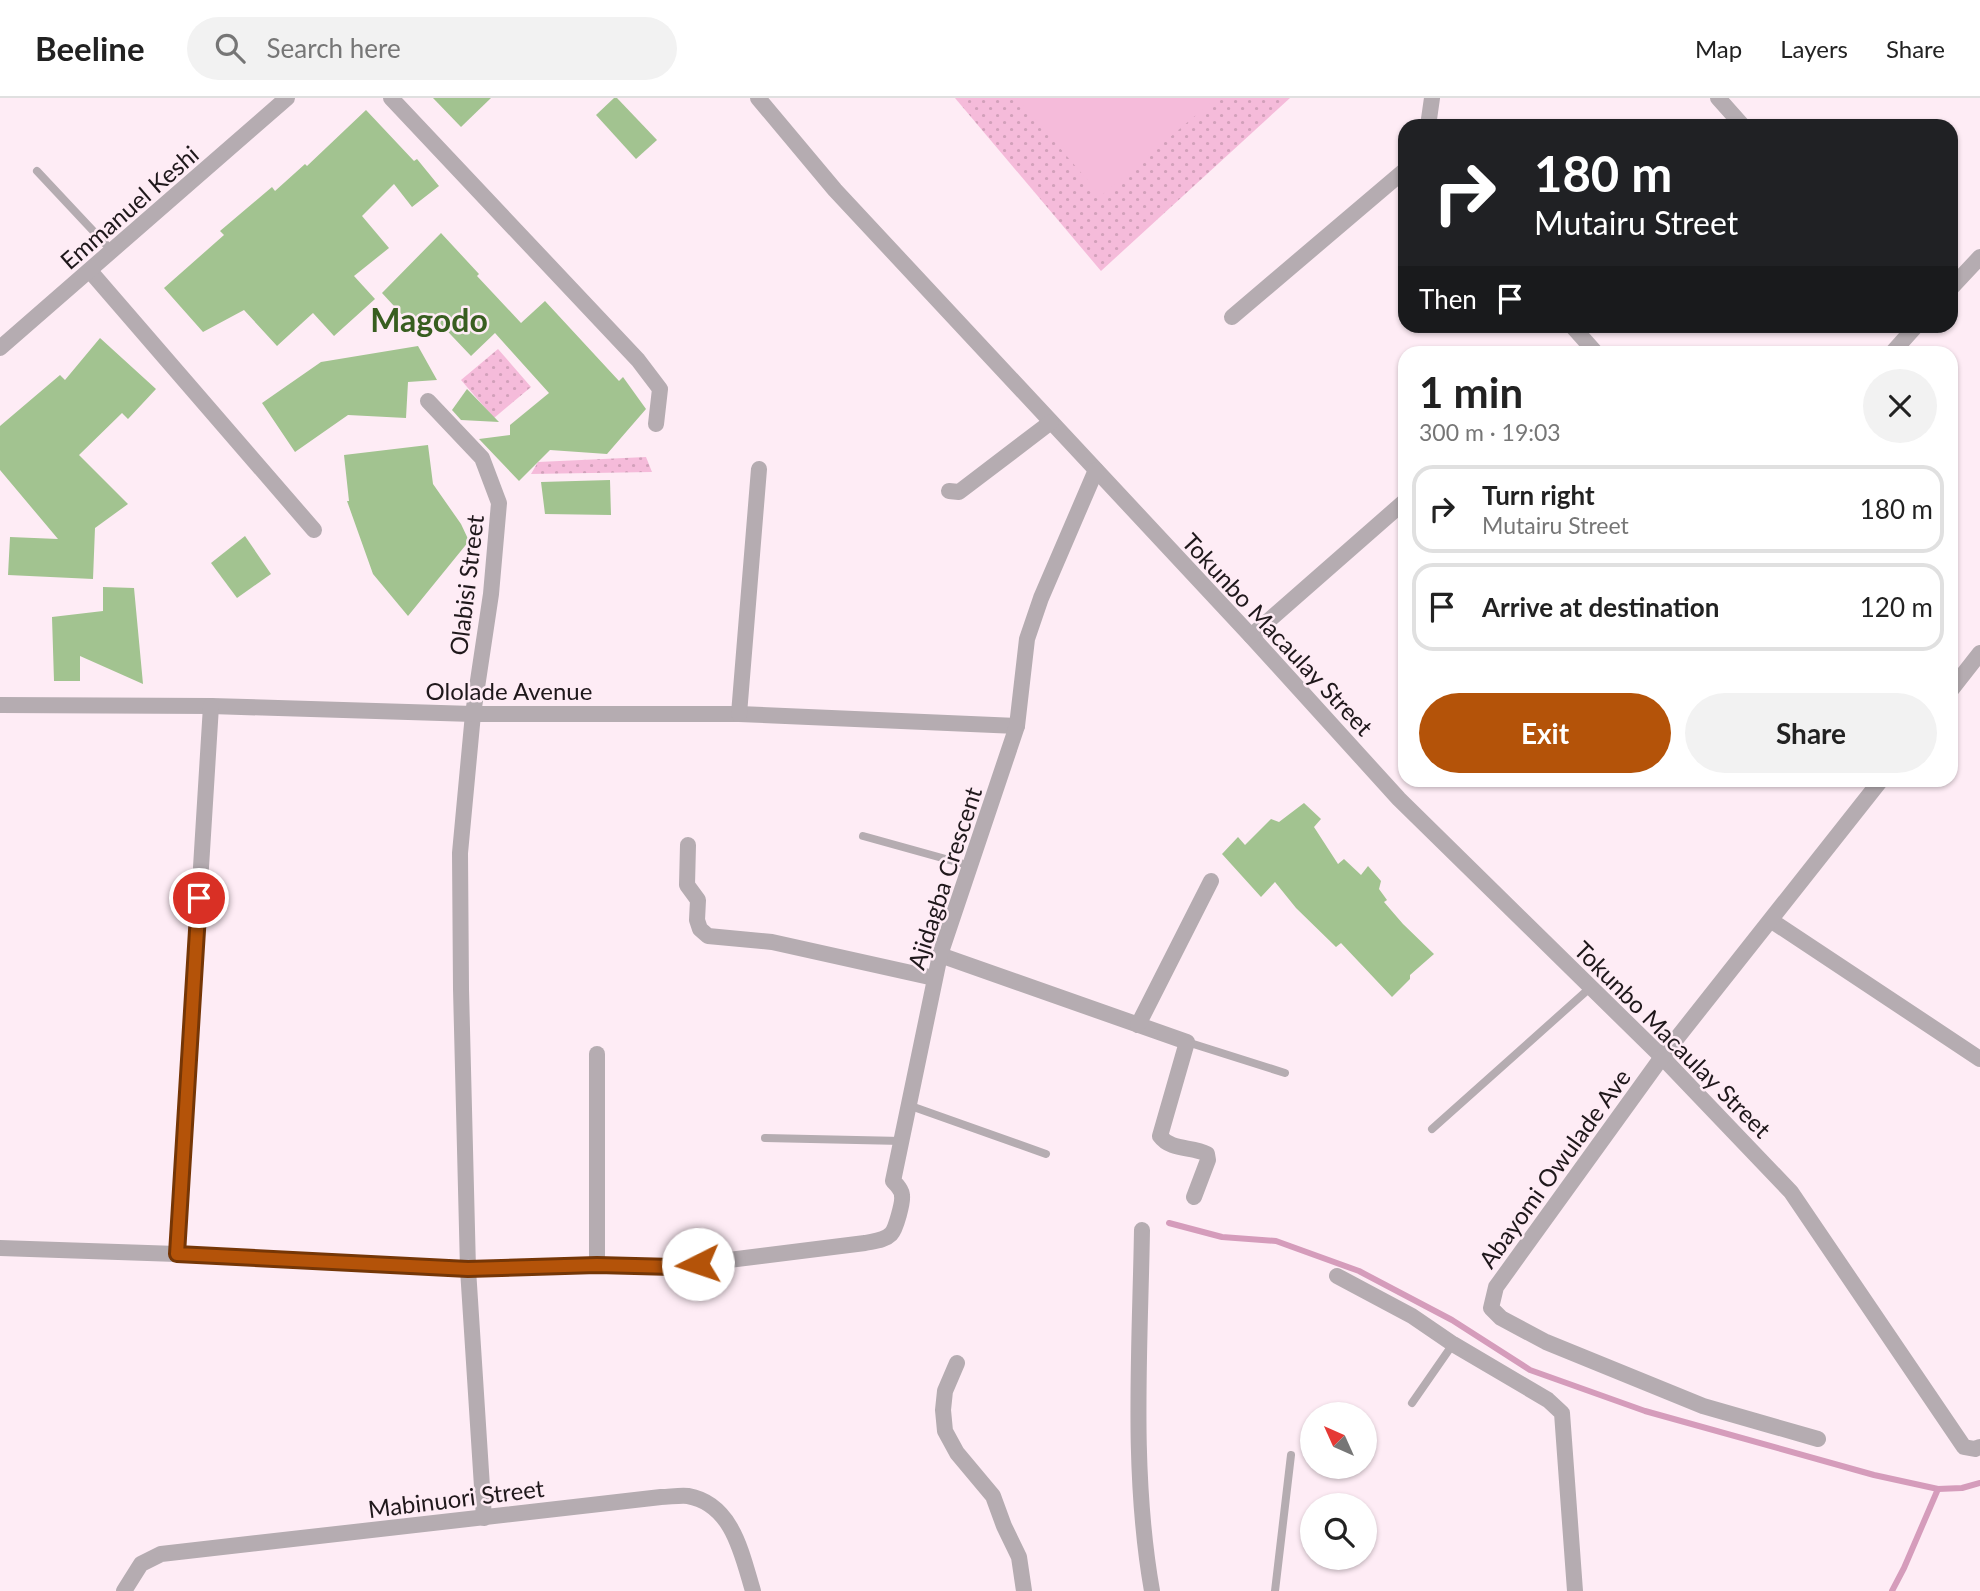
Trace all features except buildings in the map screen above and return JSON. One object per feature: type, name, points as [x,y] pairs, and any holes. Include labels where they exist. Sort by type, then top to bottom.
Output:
[{"type":"street","name":"Emmanuel Keshi","points":[[0,348],[287,98]]},
{"type":"street","points":[[391,98],[638,360],[660,389],[656,424]]},
{"type":"street","name":"Tokunbo Macaulay Street","points":[[758,98],[835,190],[1251,636],[1399,799],[1662,1057],[1790,1192],[1964,1447],[1975,1450],[1980,1447]]},
{"type":"street","points":[[1429,119],[1432,98]]},
{"type":"street","points":[[1718,98],[1737,119]]},
{"type":"street","points":[[1232,317],[1398,176]]},
{"type":"street","points":[[1958,281],[1980,257]]},
{"type":"street","points":[[90,271],[314,530]]},
{"type":"street","name":"Olabisi Street","points":[[428,401],[482,458],[499,503],[491,594],[473,714],[460,853],[468,1269],[484,1518]]},
{"type":"street","points":[[949,491],[960,492],[1051,422]]},
{"type":"street","points":[[739,713],[758,469]]},
{"type":"street","name":"Ajidagba Crescent","points":[[597,1265],[673,1267],[883,1240],[892,1234],[903,1197],[899,1186],[893,1181],[940,955],[1017,726],[1027,639],[1041,598],[1096,470]]},
{"type":"street","points":[[1251,636],[1398,507]]},
{"type":"street","points":[[1958,681],[1980,653]]},
{"type":"street","name":"Ololade Avenue","points":[[0,705],[211,706],[473,714],[739,713],[1017,726]]},
{"type":"street","points":[[177,1254],[211,706]]},
{"type":"street","name":"Abayomi Owulade Ave","points":[[1818,1439],[1703,1406],[1546,1342],[1501,1318],[1491,1308],[1496,1287],[1662,1057],[1876,787]]},
{"type":"street","points":[[688,845],[687,885],[698,900],[697,920],[700,929],[708,936],[772,942],[934,978]]},
{"type":"street","points":[[1138,1025],[1211,881]]},
{"type":"street","points":[[1772,921],[1980,1059]]},
{"type":"street","points":[[940,955],[1187,1042],[1160,1136],[1163,1141],[1172,1145],[1207,1154],[1208,1160],[1194,1197]]},
{"type":"street","points":[[0,1248],[468,1269],[597,1265],[597,1054]]},
{"type":"street","points":[[1142,1230],[1138,1437],[1143,1541],[1152,1591]]},
{"type":"street","points":[[1337,1276],[1412,1316],[1453,1344],[1548,1400],[1562,1413],[1575,1591]]},
{"type":"street","points":[[957,1363],[945,1391],[945,1431],[957,1453],[993,1496],[1018,1557],[1024,1591]]},
{"type":"street","name":"Mabinuori Street","points":[[124,1591],[141,1564],[161,1554],[688,1496],[713,1506],[734,1532],[753,1591]]},
{"type":"lane","points":[[37,171],[112,252]]},
{"type":"lane","points":[[863,836],[971,866]]},
{"type":"lane","points":[[1432,1129],[1591,987]]},
{"type":"lane","points":[[1187,1042],[1285,1073]]},
{"type":"lane","points":[[908,1105],[1046,1154]]},
{"type":"lane","points":[[765,1138],[901,1141]]},
{"type":"lane","points":[[1412,1403],[1453,1344]]},
{"type":"lane","points":[[1275,1591],[1291,1455]]},
{"type":"shaded area","points":[[955,98],[1290,98],[1101,271]]},
{"type":"shaded area","points":[[1017,98],[1216,98],[1101,196]]},
{"type":"shaded area","points":[[498,349],[531,387],[494,418],[461,380]]},
{"type":"shaded area","points":[[646,457],[652,472],[531,474],[538,462]]},
{"type":"waterway","points":[[1169,1223],[1222,1237],[1276,1241],[1359,1271],[1452,1320],[1530,1370],[1645,1411],[1874,1475],[1938,1489],[1962,1488],[1980,1483]]},
{"type":"waterway","points":[[1892,1591],[1938,1489]]},
{"type":"district","name":"Magodo","points":[[429,319]]},
{"type":"route","points":[[199,898],[177,1254],[468,1269],[597,1265],[673,1267],[698,1264]]}]
